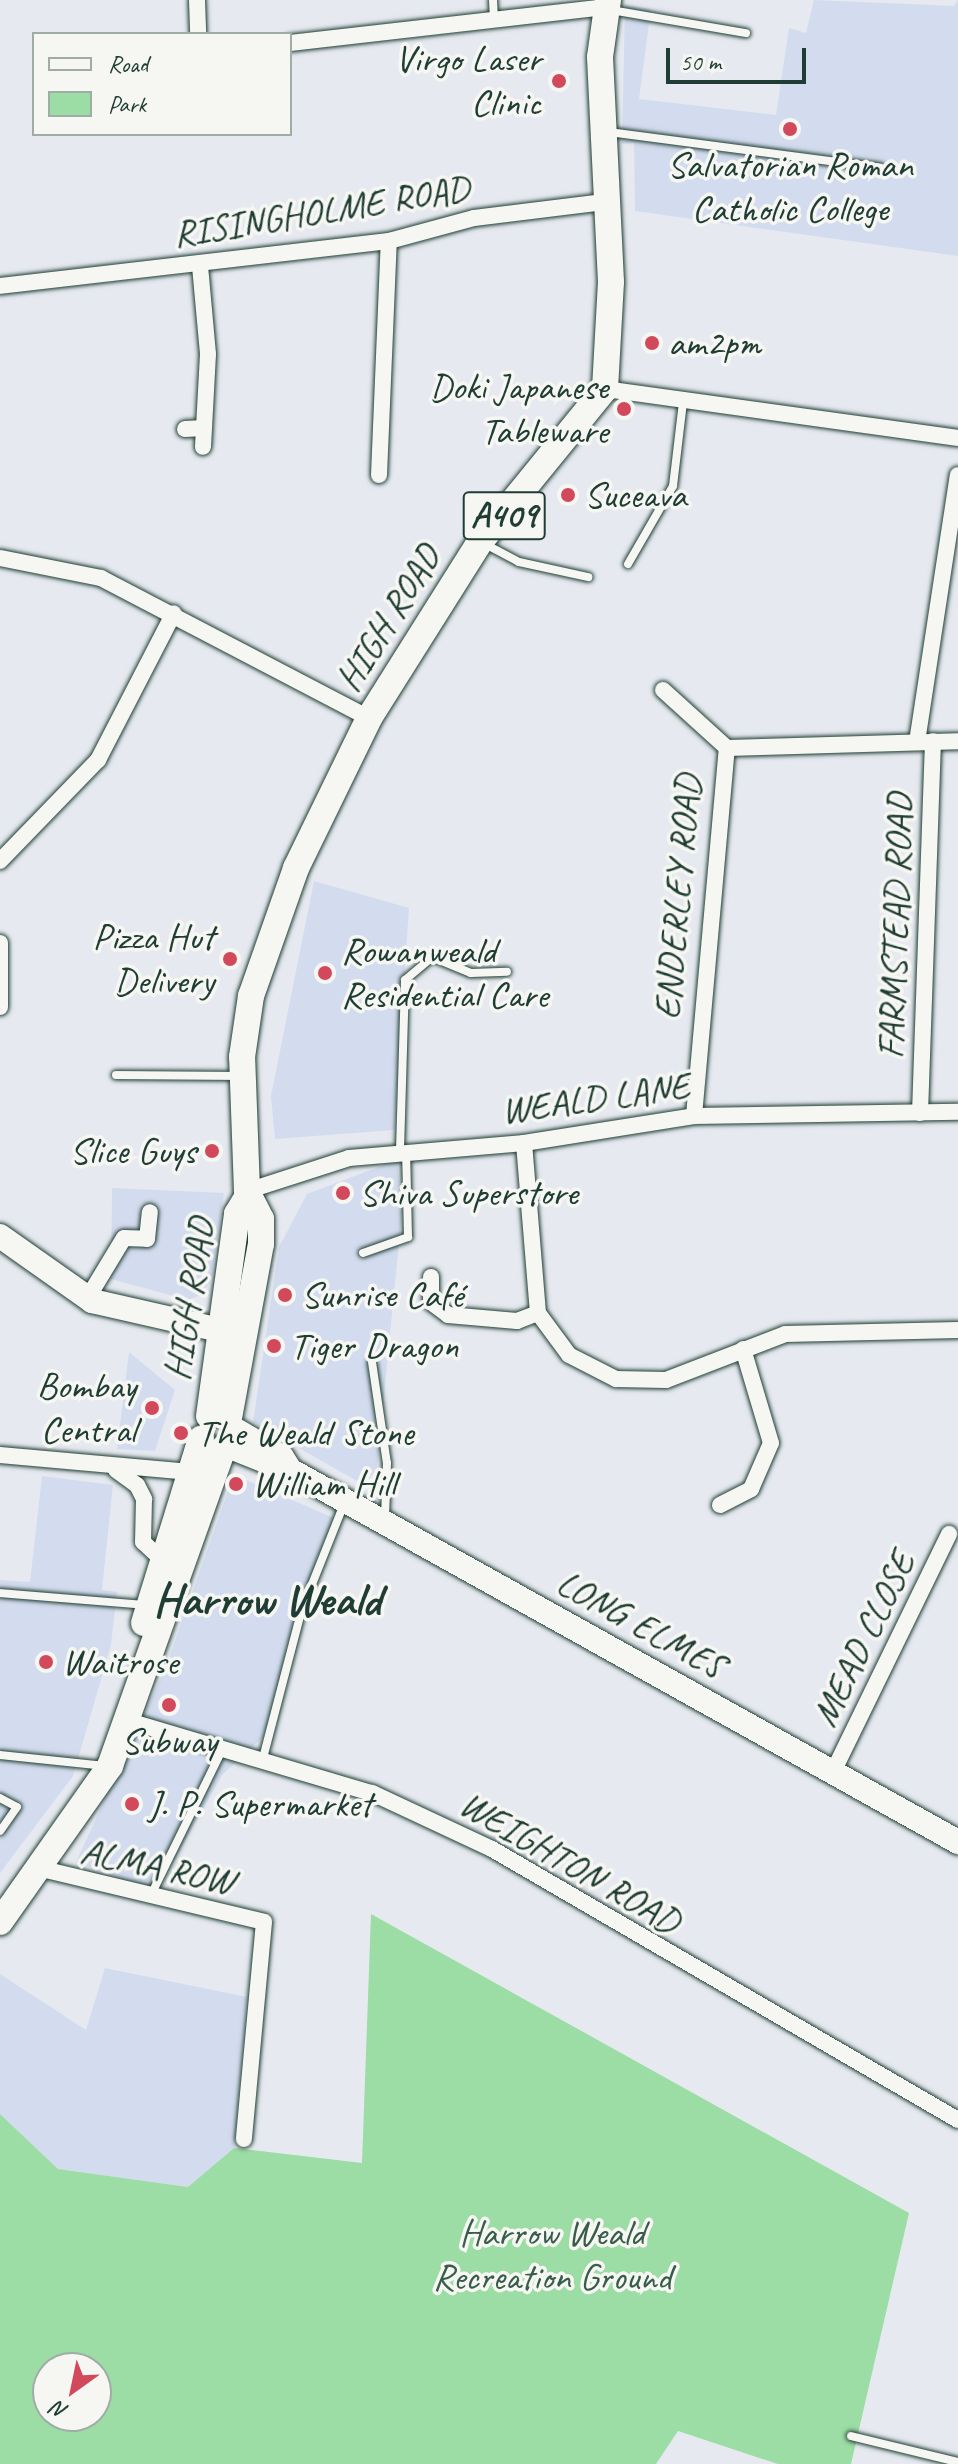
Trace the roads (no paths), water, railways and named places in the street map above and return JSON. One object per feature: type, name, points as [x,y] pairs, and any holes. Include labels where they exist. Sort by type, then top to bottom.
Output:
[{"type":"main road","points":[[605,389],[611,282],[604,202],[600,57],[607,6]]},
{"type":"main road","name":"HIGH ROAD","points":[[142,1662],[137,1648],[149,1605],[170,1565],[221,1433],[232,1334],[261,1219],[247,1193],[240,1076],[251,996],[286,896],[369,718],[480,542],[605,389]]},
{"type":"main road","name":"HIGH ROAD","points":[[0,1922],[110,1766],[142,1662],[153,1652],[190,1472],[221,1433]]},
{"type":"street","points":[[197,0],[198,32]]},
{"type":"street","points":[[292,43],[607,6]]},
{"type":"street","name":"RISINGHOLME ROAD","points":[[0,286],[200,266],[389,241],[474,218],[604,202]]},
{"type":"street","points":[[379,475],[389,241]]},
{"type":"street","points":[[200,266],[203,447]]},
{"type":"street","points":[[605,389],[958,438]]},
{"type":"street","points":[[185,429],[204,428]]},
{"type":"street","name":"FARMSTEAD ROAD","points":[[920,1113],[925,742],[958,475]]},
{"type":"street","points":[[0,558],[101,578],[174,613],[369,718]]},
{"type":"street","points":[[1,854],[98,760],[174,613]]},
{"type":"street","points":[[663,690],[727,748]]},
{"type":"street","name":"ENDERLEY ROAD","points":[[694,1116],[690,1099],[727,748],[958,741]]},
{"type":"street","points":[[0,943],[0,1007]]},
{"type":"street","name":"WEALD LANE","points":[[247,1193],[349,1158],[403,1150],[524,1143],[694,1116],[958,1112]]},
{"type":"street","points":[[524,1143],[538,1313],[569,1355],[616,1379],[666,1380],[743,1349],[824,1331],[958,1330]]},
{"type":"street","points":[[87,1299],[124,1238],[147,1239],[150,1212]]},
{"type":"street","points":[[0,1236],[87,1299],[232,1334]]},
{"type":"street","points":[[431,1277],[431,1302],[448,1315],[517,1321],[538,1313]]},
{"type":"street","points":[[720,1505],[751,1489],[771,1443],[743,1349]]},
{"type":"street","name":"LONG ELMES","points":[[221,1433],[282,1457],[290,1470],[958,1842]]},
{"type":"street","points":[[0,1455],[116,1470],[190,1472]]},
{"type":"street","points":[[116,1470],[144,1499],[143,1542],[170,1565]]},
{"type":"street","name":"MEAD CLOSE","points":[[833,1772],[949,1534]]},
{"type":"street","name":"WEIGHTON ROAD","points":[[125,1720],[372,1793],[492,1849],[958,2120]]},
{"type":"street","name":"ALMA ROW","points":[[38,1868],[264,1922],[244,2139]]},
{"type":"lane","points":[[493,0],[494,20]]},
{"type":"lane","points":[[607,6],[746,33]]},
{"type":"lane","points":[[604,132],[881,168]]},
{"type":"lane","points":[[628,564],[673,486],[683,402]]},
{"type":"lane","points":[[480,542],[519,562],[588,577]]},
{"type":"lane","points":[[363,1253],[408,1237],[403,1150],[405,980],[432,957],[471,973],[507,972]]},
{"type":"lane","points":[[116,1075],[240,1076]]},
{"type":"lane","points":[[372,1362],[387,1463],[385,1523]]},
{"type":"lane","points":[[262,1762],[301,1612],[345,1501]]},
{"type":"lane","points":[[0,1593],[149,1605]]},
{"type":"lane","points":[[152,1893],[222,1750]]},
{"type":"lane","points":[[0,1755],[110,1766]]},
{"type":"lane","points":[[0,1798],[17,1807],[0,1831]]},
{"type":"lane","points":[[851,2436],[958,2462]]},
{"type":"place","name":"Virgo Laser Clinic","points":[[559,81]]},
{"type":"place","name":"Salvatorian Roman Catholic College","points":[[790,129]]},
{"type":"place","name":"am2pm","points":[[652,343]]},
{"type":"place","name":"Doki Japanese Tableware","points":[[624,409]]},
{"type":"place","name":"Suceava","points":[[568,495]]},
{"type":"place","name":"Pizza Hut Delivery","points":[[230,959]]},
{"type":"place","name":"Rowanweald Residential Care","points":[[325,973]]},
{"type":"place","name":"Slice Guys","points":[[212,1151]]},
{"type":"place","name":"Shiva Superstore","points":[[343,1193]]},
{"type":"place","name":"Sunrise Café","points":[[285,1295]]},
{"type":"place","name":"Tiger Dragon","points":[[274,1346]]},
{"type":"place","name":"Bombay Central","points":[[152,1408]]},
{"type":"place","name":"The Weald Stone","points":[[181,1433]]},
{"type":"place","name":"William Hill","points":[[236,1484]]},
{"type":"place","name":"Waitrose","points":[[46,1662]]},
{"type":"place","name":"Subway","points":[[169,1705]]},
{"type":"place","name":"J. P. Supermarket","points":[[132,1804]]},
{"type":"district","name":"Harrow Weald","points":[[267,1600]]},
{"type":"park label","name":"Harrow Weald Recreation Ground","points":[[552,2255]]}]
